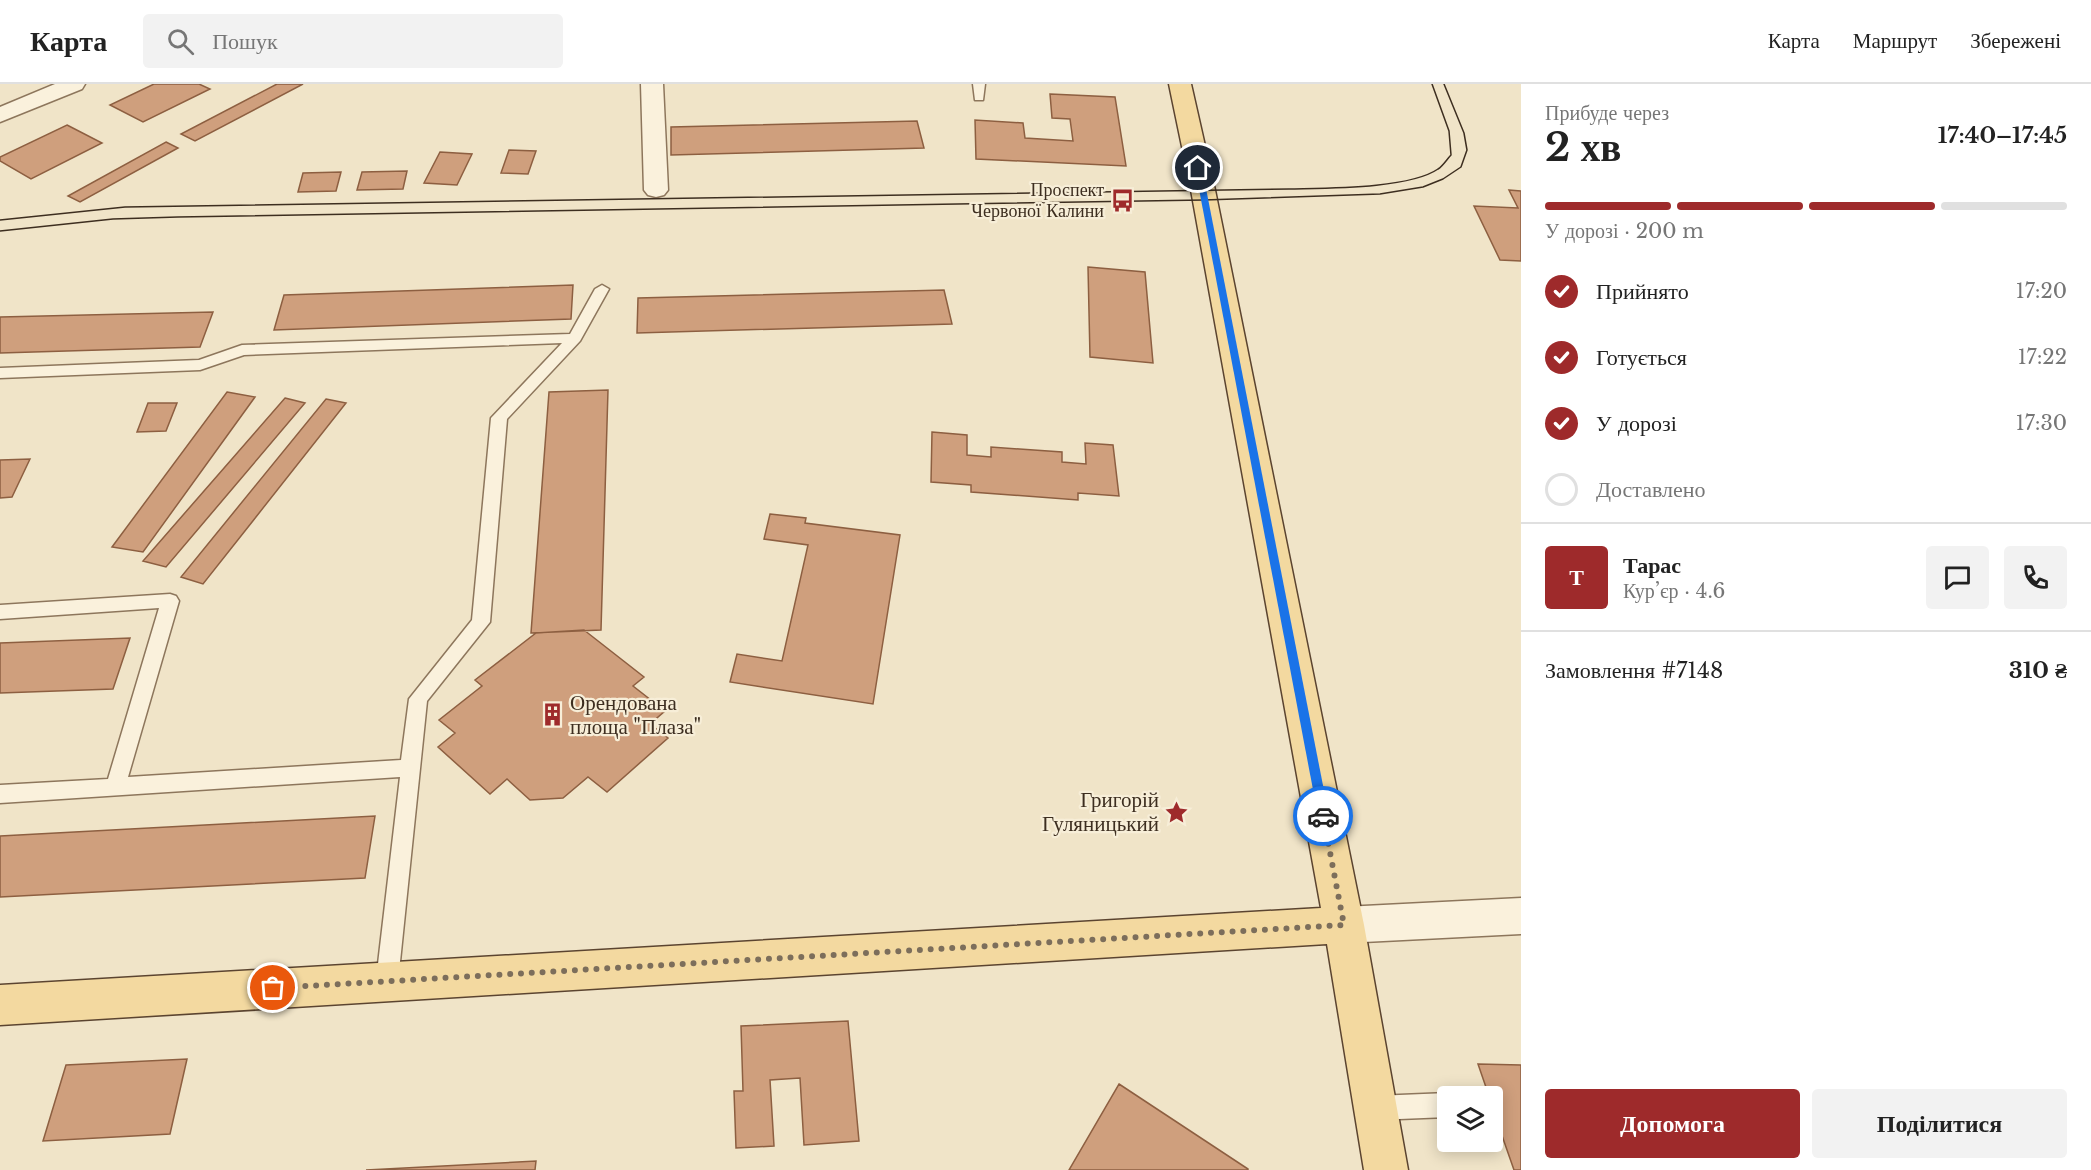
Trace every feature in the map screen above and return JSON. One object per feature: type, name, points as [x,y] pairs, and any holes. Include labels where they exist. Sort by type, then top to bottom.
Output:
[{"type":"main road","points":[[1180,84],[1203,190],[1344,925],[1386,1170]]},
{"type":"main road","points":[[0,1005],[1344,925]]},
{"type":"street","points":[[0,116],[74,84]]},
{"type":"street","points":[[652,84],[656,190]]},
{"type":"street","points":[[1344,925],[1521,916]]},
{"type":"lane","points":[[979,84],[979,97]]},
{"type":"lane","points":[[387,981],[418,699],[481,622],[499,418],[576,338],[602,289]]},
{"type":"lane","points":[[0,373],[200,365],[242,351],[576,338]]},
{"type":"lane","points":[[0,612],[170,600],[116,787]]},
{"type":"lane","points":[[0,794],[411,768]]},
{"type":"lane","points":[[1376,1108],[1437,1105]]},
{"type":"building","points":[[154,84],[199,84],[210,89],[143,122],[110,105]]},
{"type":"building","points":[[277,84],[303,84],[195,141],[181,134]]},
{"type":"building","points":[[1050,94],[1115,97],[1126,166],[976,159],[975,120],[1023,123],[1025,138],[1073,141],[1070,119],[1052,118]]},
{"type":"building","points":[[917,121],[924,148],[671,155],[671,127]]},
{"type":"building","points":[[67,125],[102,143],[31,179],[0,161],[0,157]]},
{"type":"building","points":[[166,142],[178,148],[80,202],[68,196]]},
{"type":"building","points":[[509,150],[536,151],[528,174],[501,173]]},
{"type":"building","points":[[440,152],[472,154],[457,185],[424,183]]},
{"type":"building","points":[[407,171],[403,189],[357,190],[362,172]]},
{"type":"building","points":[[341,172],[336,191],[298,192],[303,173]]},
{"type":"building","points":[[1509,190],[1521,191],[1521,261],[1500,260],[1474,206],[1518,208]]},
{"type":"building","points":[[1088,267],[1145,272],[1153,363],[1090,357]]},
{"type":"building","points":[[573,285],[571,319],[274,330],[284,295]]},
{"type":"building","points":[[944,290],[952,324],[637,333],[638,298]]},
{"type":"building","points":[[213,312],[200,347],[0,353],[0,317]]},
{"type":"building","points":[[608,390],[601,630],[531,633],[549,392]]},
{"type":"building","points":[[227,392],[255,397],[143,552],[112,547]]},
{"type":"building","points":[[285,398],[305,403],[166,567],[143,561]]},
{"type":"building","points":[[326,399],[346,403],[203,584],[181,577]]},
{"type":"building","points":[[148,403],[177,403],[166,431],[137,432]]},
{"type":"building","points":[[932,432],[967,435],[967,455],[991,457],[991,447],[1062,452],[1062,462],[1086,464],[1085,443],[1113,445],[1119,496],[1078,493],[1078,500],[971,492],[971,485],[931,482]]},
{"type":"building","points":[[30,459],[12,497],[0,498],[0,460]]},
{"type":"building","points":[[770,514],[806,518],[805,523],[900,535],[873,704],[730,682],[737,654],[782,661],[808,545],[764,539]]},
{"type":"building","name":"Орендована площа \"Плаза\"","points":[[584,630],[644,677],[633,686],[665,711],[650,724],[668,738],[607,792],[588,777],[563,798],[530,800],[507,779],[490,794],[438,747],[455,733],[439,720],[482,686],[475,680],[536,633]]},
{"type":"building","points":[[130,638],[113,689],[0,693],[0,643]]},
{"type":"building","points":[[375,816],[365,878],[0,897],[0,836]]},
{"type":"building","points":[[848,1021],[859,1141],[804,1145],[800,1078],[770,1080],[774,1146],[736,1148],[734,1091],[743,1091],[741,1026]]},
{"type":"building","points":[[187,1059],[170,1134],[43,1141],[66,1065]]},
{"type":"building","points":[[1478,1064],[1521,1065],[1521,1170],[1514,1170],[1503,1138],[1503,1086],[1486,1086]]},
{"type":"building","points":[[1119,1084],[1248,1169],[1248,1170],[1069,1170]]},
{"type":"building","points":[[536,1161],[535,1170],[366,1170]]},
{"type":"tram line","points":[[0,220],[125,207],[1344,188],[1388,184],[1425,176],[1440,168],[1451,155],[1449,131],[1432,84]]},
{"type":"tram line","points":[[0,231],[113,219],[178,217],[1204,200],[1380,194],[1423,187],[1443,179],[1461,167],[1467,150],[1464,133],[1444,84]]},
{"type":"way so far","points":[[273,988],[1344,925],[1323,816]]},
{"type":"place","name":"Проспект Червоної Калини","points":[[1122,200]]},
{"type":"place","name":"Орендована площа \"Плаза\"","points":[[552,715]]},
{"type":"place","name":"Григорій Гуляницький","points":[[1177,812]]},
{"type":"route","points":[[1198,168],[1323,816]]}]
